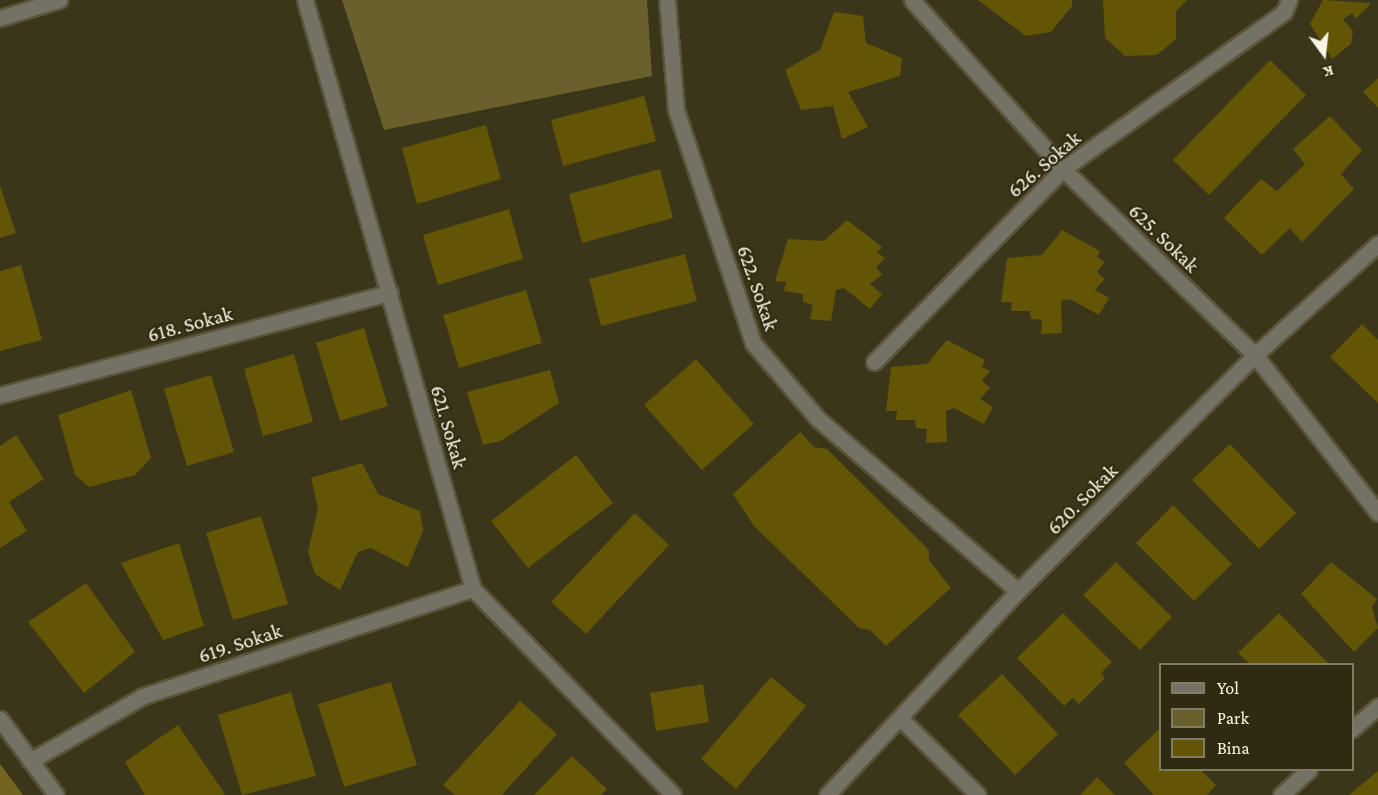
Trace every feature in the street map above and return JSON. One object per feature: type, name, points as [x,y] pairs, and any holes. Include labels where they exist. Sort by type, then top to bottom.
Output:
[{"type":"street","points":[[0,18],[59,0]]},
{"type":"street","name":"621. Sokak","points":[[305,0],[473,589],[673,795]]},
{"type":"street","name":"622. Sokak","points":[[667,0],[676,110],[753,343],[817,418],[1018,591]]},
{"type":"street","name":"625. Sokak","points":[[912,0],[1063,169],[1255,355],[1378,513]]},
{"type":"street","name":"626. Sokak","points":[[874,362],[1063,169],[1284,12],[1289,0]]},
{"type":"street","name":"620. Sokak","points":[[827,795],[901,719],[1018,591],[1255,355],[1378,243]]},
{"type":"street","name":"618. Sokak","points":[[0,395],[390,293]]},
{"type":"street","name":"619. Sokak","points":[[30,761],[143,696],[473,589]]},
{"type":"street","points":[[1354,728],[1378,706]]},
{"type":"street","points":[[0,718],[56,795]]},
{"type":"street","points":[[901,719],[978,795]]},
{"type":"street","points":[[1281,795],[1308,771]]},
{"type":"green space","points":[[342,0],[647,0],[652,76],[384,130]]},
{"type":"shaded area","points":[[0,764],[23,795],[0,795]]},
{"type":"building","points":[[978,0],[1072,0],[1072,6],[1051,32],[1026,36]]},
{"type":"building","points":[[1103,0],[1187,0],[1176,11],[1176,39],[1157,55],[1125,56],[1105,38]]},
{"type":"building","points":[[1323,0],[1371,3],[1356,19],[1352,13],[1343,19],[1353,31],[1351,44],[1332,59],[1310,24]]},
{"type":"building","points":[[834,12],[863,16],[866,43],[902,58],[900,76],[848,92],[868,127],[842,139],[833,106],[801,110],[785,70],[820,50]]},
{"type":"building","points":[[1270,60],[1306,95],[1209,195],[1173,160]]},
{"type":"building","points":[[1378,78],[1378,108],[1363,92]]},
{"type":"building","points":[[644,96],[656,141],[563,166],[551,120]]},
{"type":"building","points":[[1330,116],[1362,150],[1341,174],[1354,189],[1302,242],[1290,228],[1262,255],[1224,218],[1261,179],[1277,191],[1305,164],[1293,149]]},
{"type":"building","points":[[486,125],[501,179],[417,204],[402,148]]},
{"type":"building","points":[[660,169],[673,218],[582,243],[569,194]]},
{"type":"building","points":[[0,186],[16,233],[0,238]]},
{"type":"building","points":[[509,209],[523,259],[438,285],[423,235]]},
{"type":"building","points":[[847,220],[882,247],[877,252],[885,258],[876,267],[882,275],[870,284],[882,294],[870,309],[844,288],[836,290],[831,321],[810,319],[813,305],[803,302],[803,294],[784,291],[786,282],[775,281],[788,239],[824,241]]},
{"type":"building","points":[[1062,230],[1100,251],[1097,257],[1105,262],[1097,272],[1105,279],[1095,290],[1109,298],[1099,315],[1070,299],[1061,301],[1062,333],[1041,334],[1042,320],[1031,319],[1030,311],[1011,311],[1012,302],[1001,302],[1007,258],[1042,255]]},
{"type":"building","points":[[685,254],[697,301],[601,326],[589,279]]},
{"type":"building","points":[[21,265],[42,340],[0,351],[0,271]]},
{"type":"building","points":[[526,290],[542,343],[459,368],[443,315]]},
{"type":"building","points":[[1362,324],[1378,340],[1378,403],[1330,357]]},
{"type":"building","points":[[364,328],[388,406],[340,421],[316,343]]},
{"type":"building","points":[[947,340],[985,360],[982,367],[990,371],[982,381],[990,388],[980,399],[993,407],[984,424],[954,408],[946,411],[947,442],[926,443],[927,429],[916,428],[915,420],[896,420],[897,411],[886,411],[891,367],[927,364]]},
{"type":"building","points":[[294,354],[313,422],[263,436],[244,369]]},
{"type":"building","points":[[696,359],[754,424],[702,470],[644,405]]},
{"type":"building","points":[[550,370],[559,403],[501,441],[483,445],[467,392]]},
{"type":"building","points":[[211,375],[234,452],[187,466],[164,389]]},
{"type":"building","points":[[131,390],[151,458],[135,475],[89,487],[75,475],[58,415]]},
{"type":"building","points":[[800,432],[814,447],[827,449],[929,550],[929,560],[951,588],[886,646],[870,630],[859,628],[754,526],[733,494]]},
{"type":"building","points":[[16,435],[44,479],[9,502],[27,531],[0,548],[0,446]]},
{"type":"building","points":[[1230,444],[1296,513],[1259,549],[1192,480]]},
{"type":"building","points":[[576,455],[613,503],[528,568],[491,521]]},
{"type":"building","points":[[362,463],[378,494],[420,511],[423,531],[408,567],[371,548],[358,552],[340,590],[315,574],[308,552],[318,508],[311,478]]},
{"type":"building","points":[[1173,505],[1232,564],[1194,601],[1136,543]]},
{"type":"building","points":[[635,513],[669,545],[586,634],[551,602]]},
{"type":"building","points":[[261,516],[288,604],[233,620],[206,533]]},
{"type":"building","points":[[179,543],[204,626],[163,640],[121,563]]},
{"type":"building","points":[[1116,562],[1172,617],[1140,650],[1083,595]]},
{"type":"building","points":[[1331,562],[1377,599],[1372,607],[1378,628],[1354,652],[1301,594]]},
{"type":"building","points":[[86,583],[135,652],[84,693],[28,622]]},
{"type":"building","points":[[1063,613],[1112,662],[1101,673],[1105,678],[1079,704],[1073,698],[1064,706],[1017,658]]},
{"type":"building","points":[[1279,613],[1328,663],[1249,663],[1238,653]]},
{"type":"building","points":[[1002,674],[1058,734],[1015,775],[958,715]]},
{"type":"building","points":[[771,677],[806,706],[736,789],[701,759]]},
{"type":"building","points":[[391,682],[417,765],[344,787],[318,704]]},
{"type":"building","points":[[703,684],[709,722],[656,731],[650,693]]},
{"type":"building","points":[[291,692],[316,776],[242,795],[218,715]]},
{"type":"building","points":[[520,701],[557,734],[502,795],[455,795],[443,785]]},
{"type":"building","points":[[178,725],[225,794],[145,795],[125,762]]},
{"type":"building","points":[[1159,729],[1159,771],[1202,771],[1216,785],[1207,795],[1154,795],[1124,763]]},
{"type":"building","points":[[572,756],[607,789],[601,795],[534,795]]},
{"type":"building","points":[[1378,771],[1378,795],[1349,795]]},
{"type":"building","points":[[1097,777],[1115,795],[1080,795]]}]
